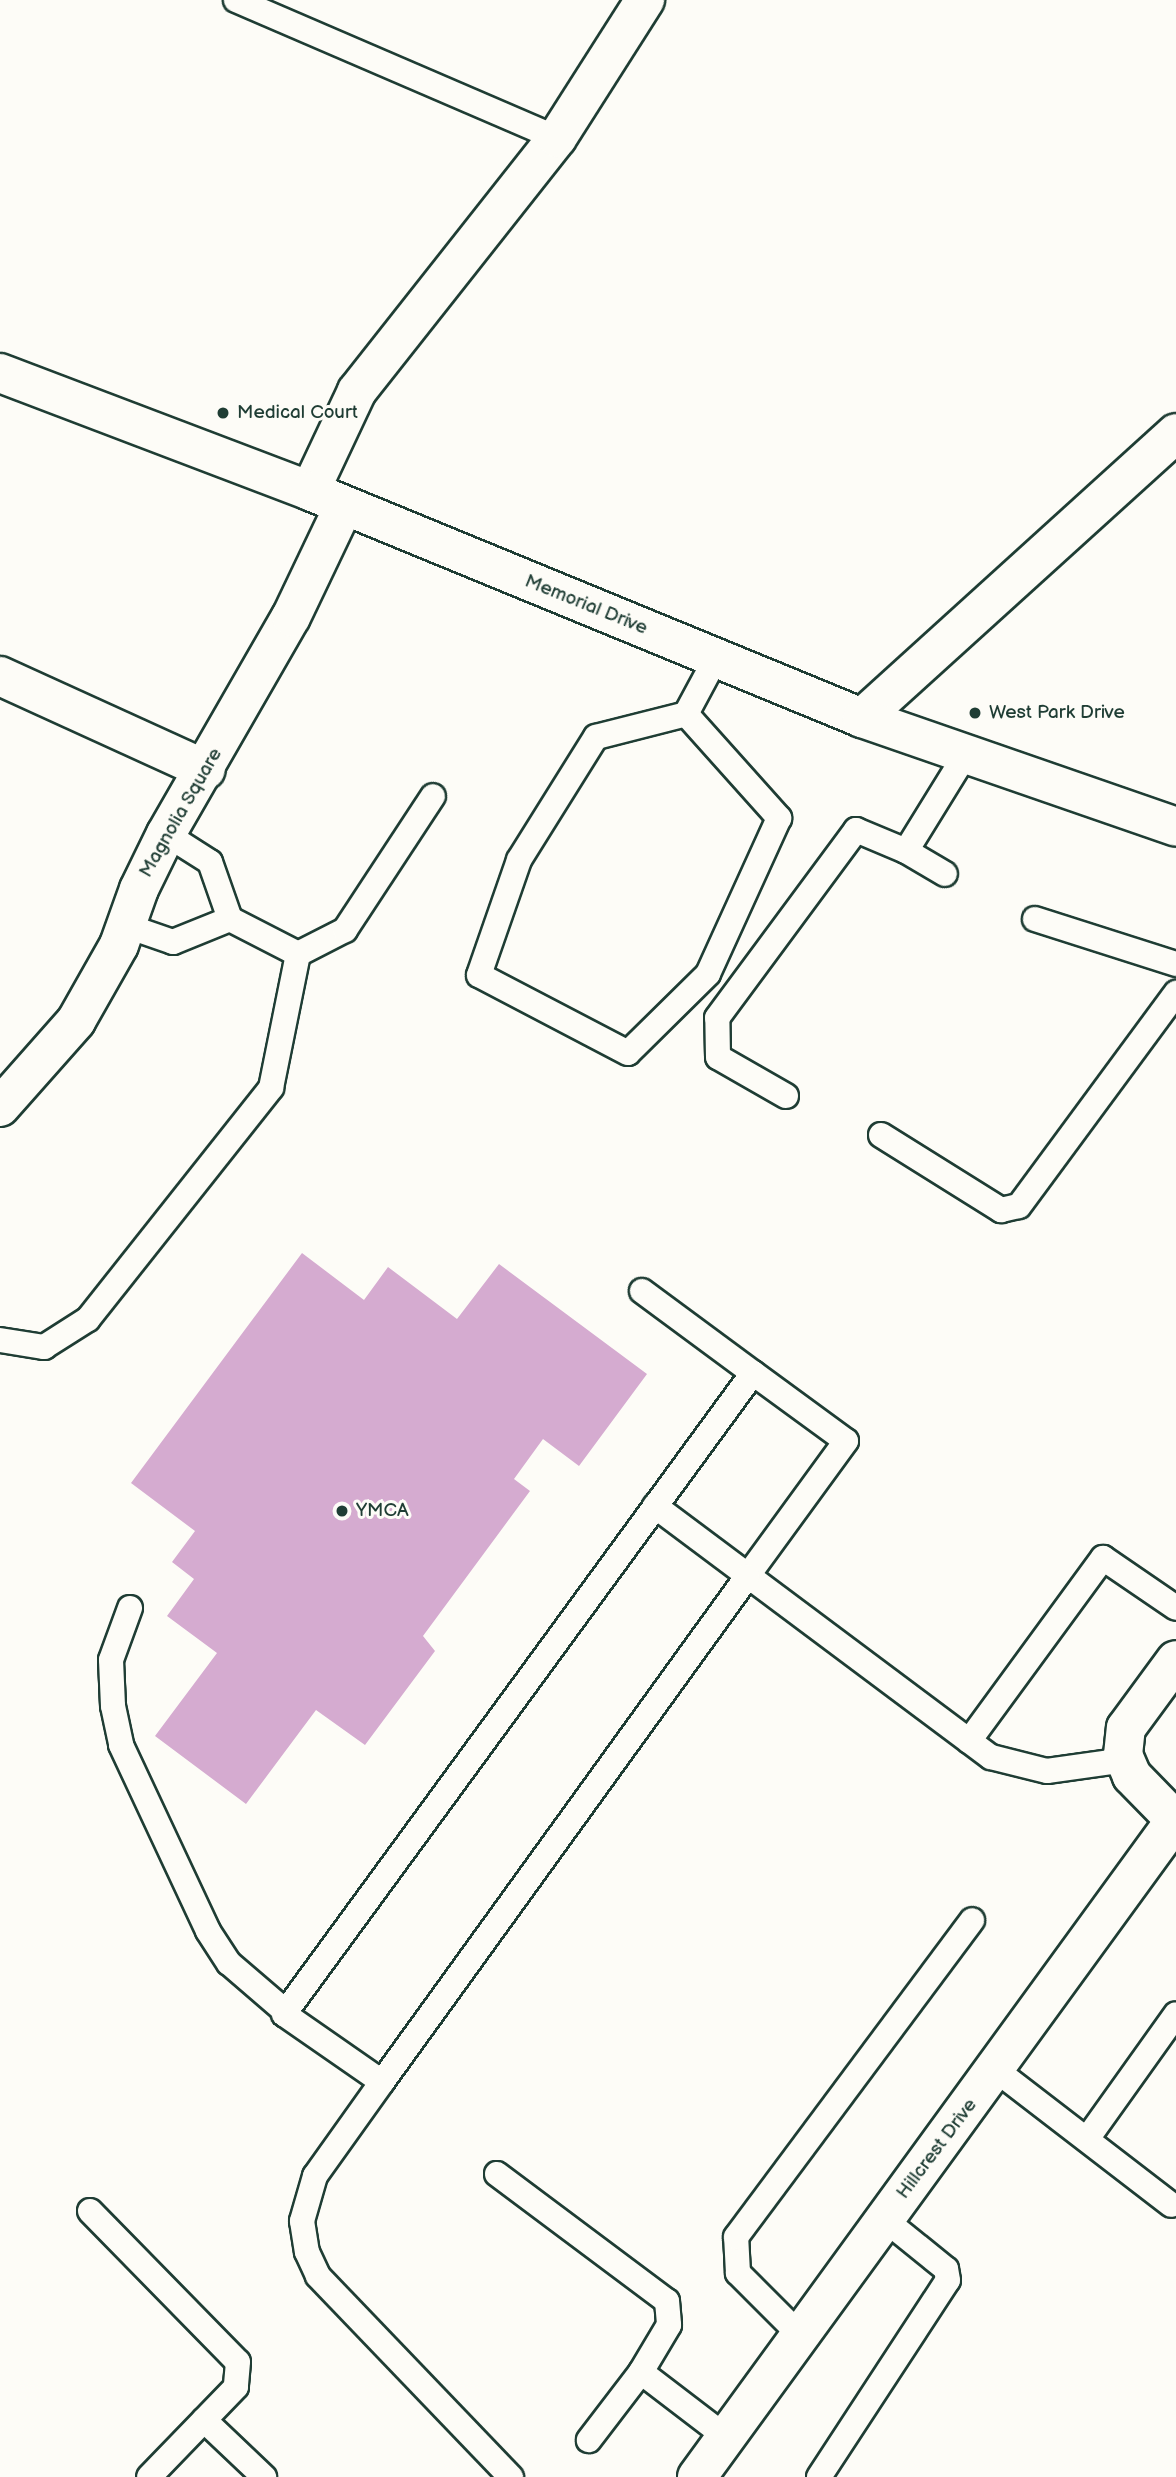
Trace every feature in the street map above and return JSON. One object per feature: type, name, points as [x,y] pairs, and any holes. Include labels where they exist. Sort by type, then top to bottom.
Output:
[{"type":"street","points":[[310,491],[357,391],[557,138],[645,0]]},
{"type":"street","name":"Memorial Drive","points":[[0,373],[310,491],[862,718],[1176,827]]},
{"type":"street","points":[[862,718],[1176,433]]},
{"type":"street","name":"Magnolia Square","points":[[0,1107],[76,1021],[119,945],[124,925],[166,834],[206,770],[291,617],[344,506]]},
{"type":"street","points":[[0,676],[206,770]]},
{"type":"street","points":[[1176,1660],[1126,1728],[1125,1760],[1132,1776],[1176,1819]]},
{"type":"street","name":"Hillcrest Drive","points":[[697,2477],[996,2070],[1176,1819]]},
{"type":"lane","points":[[236,0],[557,138]]},
{"type":"lane","points":[[686,714],[779,818],[708,974],[628,1053],[479,975],[519,860],[596,737],[686,714],[716,658]]},
{"type":"lane","points":[[906,851],[966,754]]},
{"type":"lane","points":[[298,954],[345,930],[433,796]]},
{"type":"lane","points":[[786,1096],[718,1057],[718,1018],[856,830],[906,851],[945,874]]},
{"type":"lane","points":[[166,834],[210,862],[230,919],[298,954]]},
{"type":"lane","points":[[124,925],[173,942],[230,919]]},
{"type":"lane","points":[[1035,919],[1176,964]]},
{"type":"lane","points":[[0,1340],[44,1347],[88,1319],[271,1088],[298,954]]},
{"type":"lane","points":[[881,1135],[1001,1210],[1019,1206],[1176,993]]},
{"type":"lane","points":[[512,2477],[318,2276],[307,2252],[302,2221],[315,2176],[846,1441],[642,1291]]},
{"type":"lane","points":[[286,2012],[752,1373]]},
{"type":"lane","points":[[655,1506],[991,1757],[1047,1771],[1125,1760]]},
{"type":"lane","points":[[969,1741],[1103,1558],[1176,1608]]},
{"type":"lane","points":[[131,1608],[111,1660],[113,1706],[121,1745],[208,1931],[229,1963],[286,2012],[382,2082]]},
{"type":"lane","points":[[800,2335],[738,2273],[736,2237],[972,1920]]},
{"type":"lane","points":[[1087,2139],[1176,2014]]},
{"type":"lane","points":[[996,2070],[1171,2205]]},
{"type":"lane","points":[[496,2174],[667,2301],[669,2325],[641,2372],[589,2440]]},
{"type":"lane","points":[[90,2211],[239,2362],[236,2387],[149,2477]]},
{"type":"lane","points":[[819,2477],[948,2280],[946,2269],[884,2219]]},
{"type":"lane","points":[[641,2372],[726,2437]]},
{"type":"lane","points":[[204,2420],[264,2477]]},
{"type":"building","name":"YMCA","points":[[302,1253],[364,1300],[388,1267],[457,1319],[499,1264],[647,1374],[579,1466],[543,1439],[514,1479],[530,1491],[423,1636],[435,1651],[365,1745],[316,1710],[246,1804],[155,1736],[217,1653],[167,1616],[194,1579],[172,1562],[195,1531],[131,1483]]},
{"type":"place","name":"Medical Court","points":[[223,413]]},
{"type":"place","name":"West Park Drive","points":[[975,713]]},
{"type":"place","name":"YMCA","points":[[342,1511]]}]
